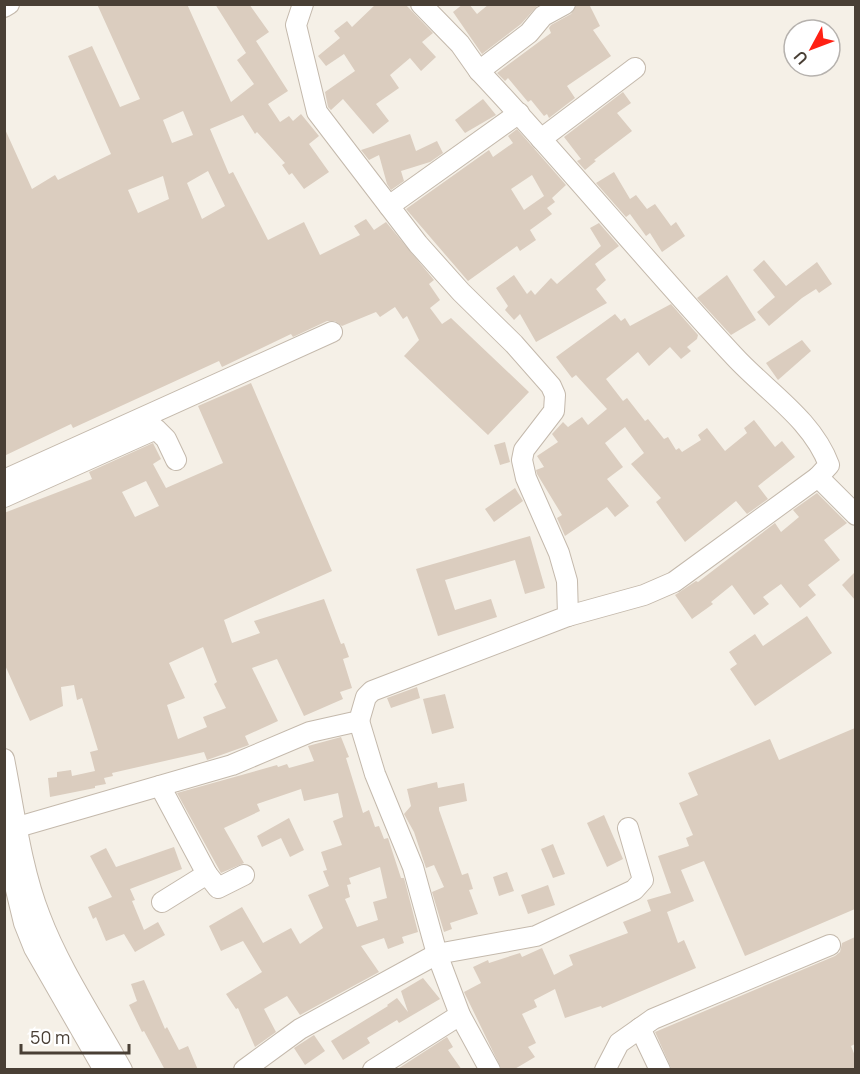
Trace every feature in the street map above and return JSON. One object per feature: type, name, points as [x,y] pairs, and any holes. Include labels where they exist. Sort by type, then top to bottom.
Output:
[{"type":"street","points":[[4,7],[9,4]]},
{"type":"street","points":[[303,4],[296,25],[312,101],[328,127],[418,244],[514,344],[551,386],[555,395],[554,411],[524,450],[522,460],[526,478],[559,553],[567,581],[568,616]]},
{"type":"street","points":[[421,4],[460,44],[480,71],[735,358],[804,425],[824,451],[829,465],[818,477],[674,582],[644,595],[568,616],[372,691],[366,698],[360,721],[375,774],[413,867],[437,954],[460,1015],[490,1070]]},
{"type":"street","points":[[480,71],[529,33],[543,15],[565,4]]},
{"type":"street","points":[[541,139],[635,68]]},
{"type":"street","points":[[389,206],[519,113]]},
{"type":"street","points":[[4,480],[332,332]]},
{"type":"street","points":[[4,497],[156,429],[166,439],[176,460]]},
{"type":"street","points":[[818,477],[855,515]]},
{"type":"street","points":[[9,833],[232,765],[310,732],[360,721]]},
{"type":"street","points":[[4,759],[9,833],[38,913],[52,962],[104,1070]]},
{"type":"street","points":[[160,786],[207,874],[218,888],[244,875]]},
{"type":"street","points":[[244,1070],[300,1029],[437,954],[536,936],[634,890],[643,880],[628,828]]},
{"type":"street","points":[[162,902],[207,874]]},
{"type":"street","points":[[605,1070],[619,1043],[653,1019],[830,945]]},
{"type":"street","points":[[52,962],[122,1070]]},
{"type":"street","points":[[373,1070],[460,1015]]},
{"type":"street","points":[[640,1028],[660,1070]]},
{"type":"building","points":[[97,4],[187,4],[231,102],[254,84],[237,60],[246,53],[215,4],[249,4],[269,32],[256,41],[288,91],[268,104],[280,122],[289,116],[293,121],[301,114],[319,136],[309,144],[329,172],[304,189],[292,173],[289,175],[282,165],[285,163],[257,132],[255,134],[243,115],[210,129],[229,174],[233,172],[268,240],[304,222],[320,255],[360,235],[354,226],[366,219],[374,230],[386,222],[434,280],[429,284],[440,300],[430,308],[442,324],[451,318],[529,392],[488,435],[404,356],[419,340],[407,316],[403,319],[395,307],[380,317],[376,312],[342,326],[335,321],[327,321],[293,337],[291,334],[222,367],[219,361],[73,428],[71,424],[4,456],[4,127],[32,189],[55,175],[58,180],[111,154],[68,56],[92,46],[120,107],[140,99]],"holes":[[[183,111],[193,135],[172,143],[163,120]],[[208,171],[225,206],[202,219],[187,183]],[[163,176],[169,199],[138,213],[128,190]]]},
{"type":"building","points":[[376,4],[405,4],[433,33],[422,42],[436,57],[421,71],[410,58],[390,75],[399,88],[376,104],[389,121],[373,134],[343,99],[331,110],[328,107],[325,92],[355,71],[344,54],[326,66],[318,56],[340,38],[334,31],[347,21],[352,27]]},
{"type":"building","points":[[463,4],[469,4],[477,14],[489,4],[539,4],[521,24],[482,54],[453,12]]},
{"type":"building","points":[[577,4],[589,4],[600,26],[593,30],[611,56],[567,86],[575,98],[549,118],[547,114],[544,116],[531,100],[528,102],[508,78],[505,81],[497,73],[551,33],[549,28],[551,25],[571,14]]},
{"type":"building","points":[[623,92],[631,103],[617,113],[632,131],[594,160],[596,161],[585,170],[577,161],[581,159],[564,137]]},
{"type":"building","points":[[483,99],[496,115],[465,133],[455,120]]},
{"type":"building","points":[[517,129],[566,185],[552,198],[555,202],[547,208],[552,214],[530,230],[536,240],[520,251],[517,246],[468,281],[406,209],[489,150],[493,157],[513,143],[508,136]],"holes":[[[532,175],[544,196],[524,210],[511,189]]]},
{"type":"building","points":[[410,134],[416,151],[437,141],[443,153],[430,162],[401,171],[404,181],[391,190],[387,184],[379,155],[369,160],[361,150]]},
{"type":"building","points":[[614,172],[630,199],[636,195],[647,209],[655,204],[671,226],[676,222],[685,236],[662,252],[650,233],[646,236],[630,214],[626,217],[596,183]]},
{"type":"building","points":[[599,223],[619,246],[595,264],[606,280],[596,289],[607,303],[536,342],[520,314],[514,320],[505,310],[508,306],[496,288],[514,275],[527,294],[531,290],[535,295],[551,278],[557,284],[601,246],[590,228]]},
{"type":"building","points":[[764,260],[786,286],[817,262],[832,284],[819,293],[816,289],[802,298],[769,326],[757,312],[775,297],[753,270]]},
{"type":"building","points":[[727,275],[756,320],[731,335],[697,298]]},
{"type":"building","points":[[671,304],[698,335],[697,339],[687,347],[691,351],[681,359],[670,347],[649,366],[638,352],[606,379],[623,401],[627,398],[645,421],[648,419],[664,439],[668,437],[676,450],[679,448],[682,452],[701,440],[698,435],[707,428],[725,451],[747,433],[744,428],[754,420],[775,447],[782,441],[795,457],[758,486],[768,499],[747,514],[736,501],[685,542],[656,502],[661,498],[631,464],[644,453],[625,427],[605,443],[623,467],[607,479],[629,506],[615,517],[607,507],[565,536],[557,518],[562,515],[537,474],[536,470],[544,467],[537,456],[558,442],[552,434],[563,422],[568,427],[582,417],[588,425],[607,409],[576,375],[572,378],[556,357],[615,314],[621,321],[625,318],[630,326]]},
{"type":"building","points":[[802,340],[811,351],[778,380],[766,363]]},
{"type":"building","points":[[251,383],[332,571],[224,620],[232,643],[260,633],[254,621],[324,599],[341,644],[344,643],[349,657],[343,659],[352,688],[340,692],[343,699],[304,716],[277,659],[252,668],[278,721],[245,736],[249,745],[207,760],[204,752],[112,773],[113,776],[104,778],[106,784],[50,797],[48,778],[57,777],[57,772],[71,770],[72,776],[95,771],[90,752],[98,750],[82,698],[77,700],[74,685],[61,687],[63,706],[30,721],[4,663],[4,513],[92,479],[89,472],[153,443],[161,459],[153,464],[166,488],[223,463],[198,406]],"holes":[[[146,481],[159,506],[135,517],[122,492]],[[203,647],[217,682],[214,684],[226,708],[203,717],[207,727],[178,739],[167,705],[185,698],[169,663]]]},
{"type":"building","points":[[505,442],[510,462],[500,465],[494,445]]},
{"type":"building","points":[[515,488],[523,501],[494,522],[485,509]]},
{"type":"building","points":[[817,493],[847,523],[824,540],[840,560],[808,585],[816,595],[800,608],[781,584],[763,597],[769,604],[754,615],[732,585],[711,602],[713,604],[692,619],[675,595],[696,581],[698,582],[775,523],[781,532],[799,517],[793,510]]},
{"type":"building","points":[[530,536],[545,588],[525,594],[515,560],[445,580],[455,610],[491,599],[497,617],[438,636],[416,569]]},
{"type":"building","points":[[855,572],[855,600],[842,585]]},
{"type":"building","points":[[807,616],[832,653],[755,706],[730,669],[737,664],[729,652],[755,634],[763,646]]},
{"type":"building","points":[[417,687],[420,698],[391,708],[387,698]]},
{"type":"building","points":[[445,694],[454,728],[432,734],[423,699]]},
{"type":"building","points":[[855,728],[855,909],[745,956],[704,861],[681,870],[694,901],[667,912],[678,943],[684,940],[696,968],[602,1008],[601,1006],[565,1018],[555,989],[534,1000],[537,1007],[522,1014],[536,1043],[528,1047],[535,1057],[513,1070],[502,1070],[464,992],[481,983],[473,967],[488,960],[489,963],[520,953],[522,957],[542,948],[554,975],[573,965],[569,955],[628,933],[623,922],[651,911],[647,900],[671,893],[658,856],[689,846],[686,838],[693,835],[679,803],[698,795],[688,773],[770,739],[779,760]]},
{"type":"building","points":[[341,737],[349,757],[346,758],[363,813],[369,810],[375,827],[379,826],[384,839],[388,838],[401,878],[404,878],[418,932],[402,937],[404,943],[388,949],[384,938],[361,946],[379,972],[300,1015],[287,996],[264,1009],[276,1032],[255,1047],[238,1008],[236,1009],[226,994],[262,972],[243,941],[221,951],[209,926],[242,907],[263,943],[291,928],[300,944],[323,928],[308,895],[329,886],[323,871],[327,870],[321,852],[342,845],[333,821],[343,817],[338,793],[304,801],[301,789],[257,804],[260,811],[224,828],[244,863],[221,873],[177,793],[277,765],[278,767],[287,764],[289,768],[314,761],[308,746]],"holes":[[[380,867],[387,898],[373,902],[378,920],[357,927],[345,899],[350,897],[347,885],[351,884],[349,878]]]},
{"type":"building","points":[[437,782],[438,788],[464,783],[467,801],[439,807],[439,810],[462,875],[468,873],[473,889],[469,890],[478,914],[450,923],[452,929],[444,932],[432,892],[444,887],[434,865],[426,868],[414,832],[404,814],[411,806],[407,789]]},
{"type":"building","points":[[604,815],[623,859],[607,867],[587,823]]},
{"type":"building","points":[[289,818],[304,850],[290,857],[281,838],[262,847],[257,836]]},
{"type":"building","points":[[553,844],[565,874],[553,878],[541,849]]},
{"type":"building","points":[[174,847],[182,869],[130,889],[135,900],[132,901],[144,930],[158,922],[165,935],[135,952],[124,934],[106,941],[96,917],[93,919],[88,907],[112,897],[90,856],[106,848],[116,867]]},
{"type":"building","points":[[507,872],[514,891],[499,896],[493,877]]},
{"type":"building","points":[[548,885],[555,905],[528,914],[521,895]]},
{"type":"building","points":[[855,937],[855,1044],[851,1046],[855,1056],[855,1070],[672,1070],[655,1032],[835,956],[840,952],[842,943]]},
{"type":"building","points":[[423,978],[440,999],[399,1023],[397,1020],[367,1038],[370,1043],[343,1060],[331,1041],[397,998],[408,1012],[401,991]]},
{"type":"building","points":[[144,980],[165,1029],[167,1027],[179,1050],[188,1046],[198,1070],[165,1070],[144,1031],[142,1032],[129,1005],[137,1001],[131,984]]},
{"type":"building","points":[[314,1035],[325,1051],[305,1065],[294,1048]]},
{"type":"building","points":[[447,1037],[453,1047],[448,1050],[462,1070],[396,1070]]}]
